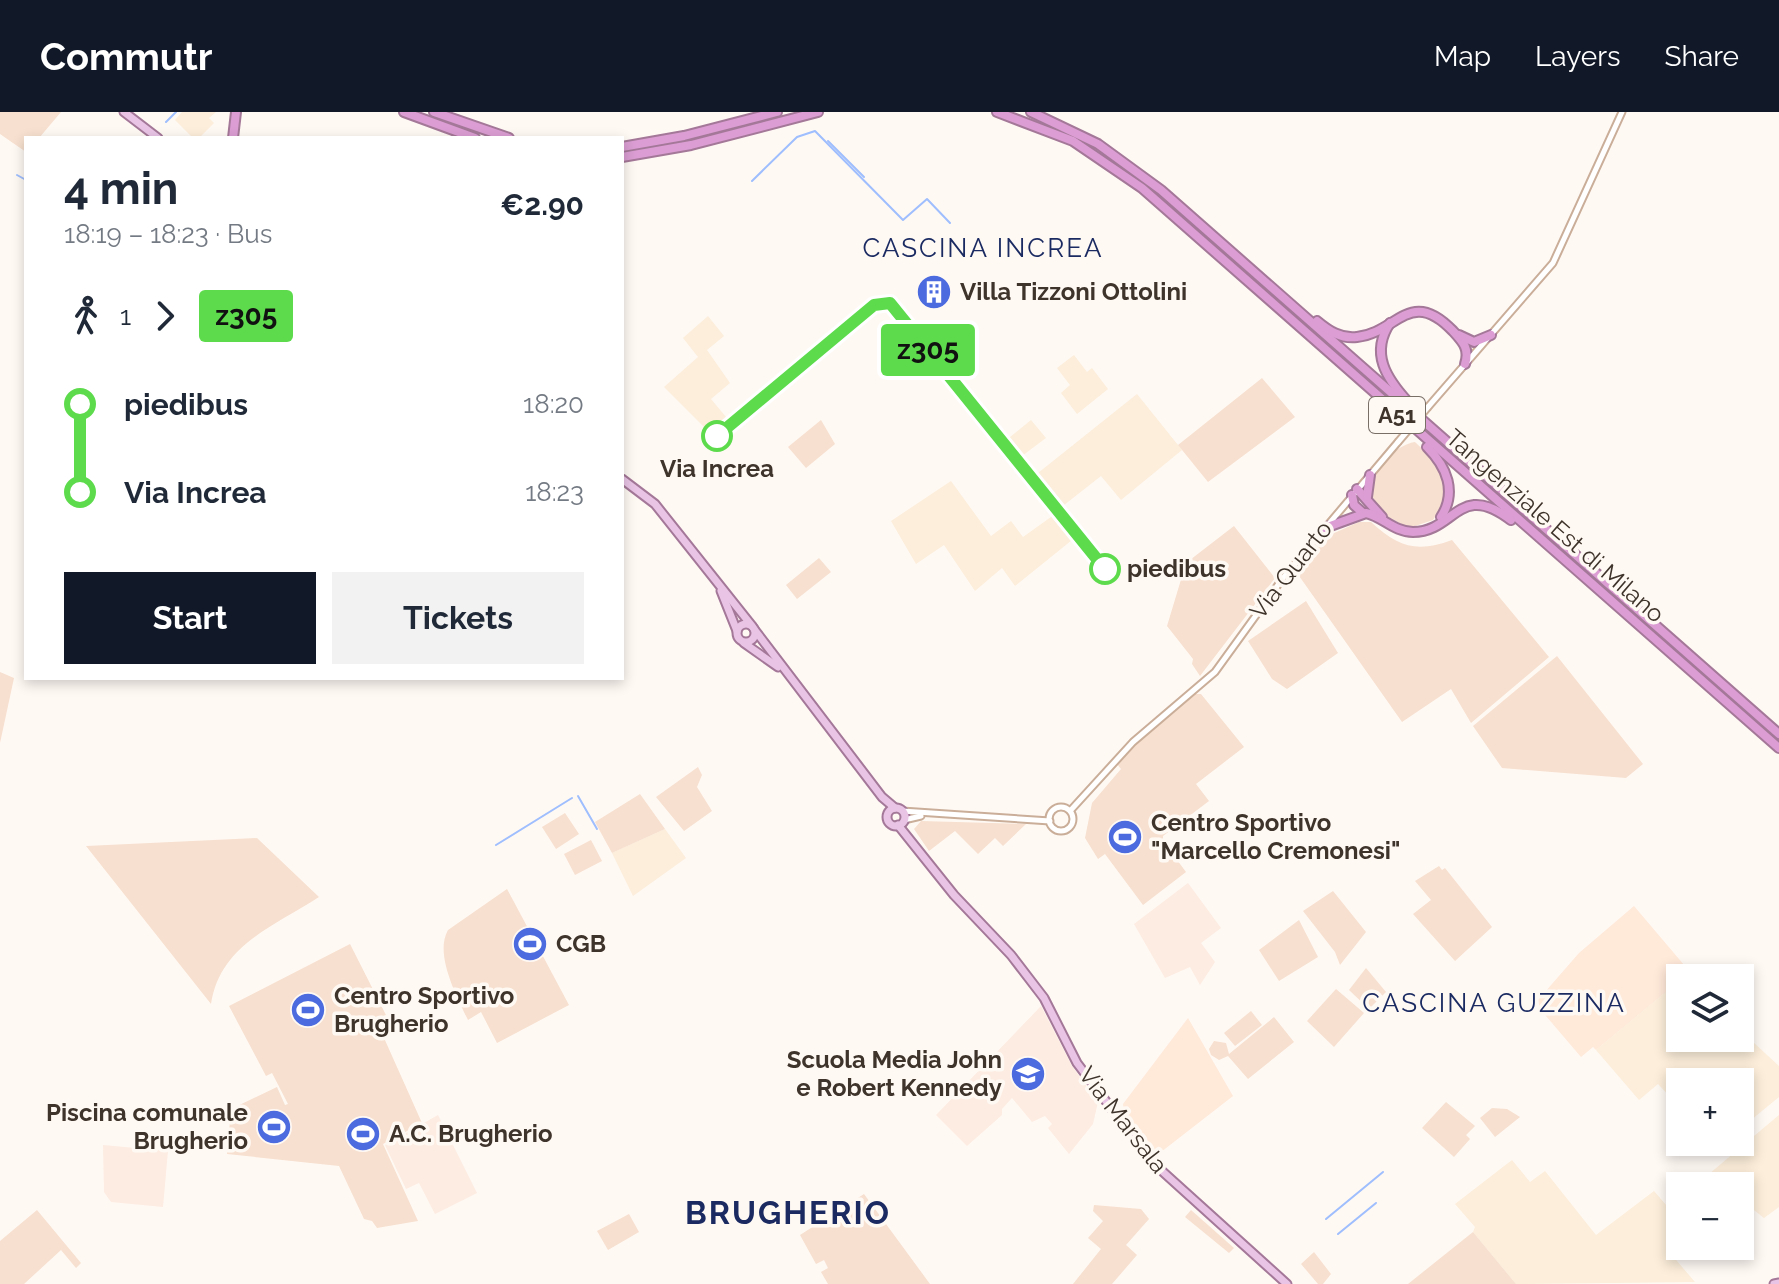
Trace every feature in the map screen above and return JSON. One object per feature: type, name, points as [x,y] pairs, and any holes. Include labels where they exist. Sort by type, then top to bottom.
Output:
[{"type":"highway","points":[[235,136],[237,112]]},
{"type":"highway","points":[[404,112],[470,136]]},
{"type":"highway","points":[[434,112],[503,136]]},
{"type":"highway","points":[[624,147],[684,136],[777,112]]},
{"type":"highway","points":[[624,157],[691,145],[818,112]]},
{"type":"highway","name":"Tangenziale Est di Milano","points":[[997,112],[1073,141],[1123,174],[1779,748]]},
{"type":"highway","name":"Tangenziale Est di Milano","points":[[1031,112],[1078,133],[1133,168],[1779,734]]},
{"type":"highway","points":[[1272,287],[1342,336],[1362,337],[1406,314],[1420,312],[1435,317],[1472,348]]},
{"type":"highway","points":[[1391,321],[1380,343],[1382,363],[1392,383],[1426,424]]},
{"type":"highway","points":[[1465,364],[1472,348],[1494,332]]},
{"type":"highway","points":[[1345,370],[1441,464],[1450,496],[1434,526]]},
{"type":"highway","points":[[1369,502],[1366,486],[1370,475]]},
{"type":"highway","points":[[1355,492],[1369,502],[1387,523]]},
{"type":"highway","points":[[1355,492],[1354,505],[1363,513],[1411,532],[1434,526],[1465,505],[1486,506],[1568,563]]},
{"type":"highway","points":[[1322,529],[1363,513]]},
{"type":"main road","points":[[124,112],[155,136]]},
{"type":"main road","points":[[624,481],[655,504],[902,822]]},
{"type":"main road","points":[[709,572],[738,638],[795,684]]},
{"type":"main road","points":[[737,631],[743,624],[753,628]]},
{"type":"main road","points":[[744,643],[755,638],[753,628]]},
{"type":"main road","points":[[895,810],[888,821],[902,822]]},
{"type":"main road","name":"Via Marsala","points":[[902,822],[954,895],[1011,955],[1044,998],[1077,1063],[1152,1162],[1287,1284]]},
{"type":"street","points":[[1494,332],[1553,263],[1622,112]]},
{"type":"street","name":"Via Quarto","points":[[1068,810],[1133,742],[1215,672],[1322,529],[1465,364]]},
{"type":"street","points":[[895,810],[925,815],[1036,817],[1050,821],[1055,829],[1067,829],[1073,820],[1068,810],[1054,810],[1036,817]]},
{"type":"street","points":[[1050,821],[1054,810]]},
{"type":"street","points":[[902,822],[925,815]]},
{"type":"shaded area","points":[[0,112],[61,112],[41,136],[24,136],[24,151],[0,134]]},
{"type":"shaded area","points":[[182,112],[216,112],[209,118],[214,123],[201,136],[191,136],[175,120]]},
{"type":"shaded area","points":[[708,316],[724,336],[707,350],[730,383],[711,399],[731,423],[714,437],[664,387],[698,357],[683,338]]},
{"type":"shaded area","points":[[1074,355],[1087,372],[1092,368],[1108,389],[1077,414],[1061,393],[1070,385],[1057,368]]},
{"type":"shaded area","points":[[1262,378],[1295,417],[1208,482],[1178,445]]},
{"type":"shaded area","points":[[1137,394],[1182,450],[1121,500],[1101,476],[1059,509],[1033,477]]},
{"type":"shaded area","points":[[821,420],[835,444],[806,468],[788,447]]},
{"type":"shaded area","points":[[1031,420],[1046,438],[1018,459],[1004,442]]},
{"type":"shaded area","points":[[1415,442],[1439,465],[1446,500],[1433,520],[1409,528],[1383,514],[1369,491],[1375,475],[1386,460],[1400,448]]},
{"type":"shaded area","points":[[951,481],[991,536],[1011,521],[1023,537],[1058,512],[1077,536],[1015,586],[1002,568],[975,591],[944,545],[916,564],[891,521]]},
{"type":"shaded area","points":[[1359,522],[1371,522],[1399,542],[1418,547],[1452,540],[1549,657],[1471,723],[1451,689],[1402,722],[1297,573],[1323,538]]},
{"type":"shaded area","points":[[1234,526],[1275,578],[1200,676],[1192,664],[1193,659],[1167,626],[1186,563]]},
{"type":"shaded area","points":[[819,558],[831,572],[797,599],[786,585]]},
{"type":"shaded area","points":[[1306,601],[1338,653],[1287,689],[1272,679],[1248,641]]},
{"type":"shaded area","points":[[1557,656],[1643,764],[1626,778],[1502,768],[1473,726]]},
{"type":"shaded area","points":[[0,672],[14,678],[0,743]]},
{"type":"shaded area","name":"Centro Sportivo \"Marcello Cremonesi\"","points":[[1195,694],[1201,694],[1244,747],[1196,784],[1209,801],[1163,836],[1163,841],[1186,872],[1143,905],[1105,854],[1098,859],[1085,838],[1092,803],[1121,769],[1117,764],[1135,744]]},
{"type":"shaded area","points":[[698,767],[702,775],[697,787],[712,811],[684,831],[656,797]]},
{"type":"shaded area","points":[[640,794],[665,829],[612,853],[595,822]]},
{"type":"shaded area","points":[[565,813],[579,834],[556,849],[542,827]]},
{"type":"shaded area","points":[[921,821],[1026,824],[1003,846],[995,838],[978,854],[955,831],[929,851],[914,829]]},
{"type":"shaded area","points":[[665,829],[686,858],[633,896],[612,853]]},
{"type":"shaded area","points":[[257,838],[319,897],[267,928],[237,952],[216,984],[211,1004],[86,846]]},
{"type":"shaded area","points":[[591,840],[602,861],[575,875],[564,854]]},
{"type":"shaded area","points":[[1439,866],[1442,870],[1445,868],[1492,927],[1455,961],[1413,914],[1431,900],[1415,881]]},
{"type":"shaded area","points":[[1188,883],[1221,928],[1201,943],[1215,962],[1200,985],[1190,967],[1165,978],[1134,924]]},
{"type":"shaded area","points":[[507,889],[569,1005],[497,1043],[481,1012],[468,1020],[445,963],[444,940],[448,930]]},
{"type":"shaded area","points":[[1333,891],[1366,932],[1340,965],[1335,952],[1303,911]]},
{"type":"shaded area","points":[[1634,906],[1683,964],[1666,964],[1666,992],[1596,1050],[1593,1047],[1581,1057],[1540,1009],[1538,1000],[1579,953]]},
{"type":"shaded area","points":[[1299,920],[1318,957],[1279,981],[1259,950]]},
{"type":"shaded area","points":[[350,944],[386,1015],[376,1020],[422,1123],[383,1144],[418,1221],[377,1228],[372,1221],[364,1219],[339,1166],[227,1154],[231,1109],[277,1087],[285,1105],[288,1104],[272,1073],[266,1076],[229,1006]]},
{"type":"shaded area","points":[[1366,968],[1386,992],[1369,1009],[1349,990]]},
{"type":"shaded area","points":[[1336,989],[1364,1013],[1334,1047],[1307,1021]]},
{"type":"shaded area","points":[[1666,992],[1666,1052],[1754,1052],[1754,1043],[1779,1066],[1779,1097],[1754,1118],[1754,1068],[1666,1068],[1666,1092],[1658,1084],[1639,1100],[1596,1050]]},
{"type":"shaded area","name":"Scuola Media John e Robert Kennedy","points":[[1041,1006],[1072,1066],[1098,1102],[1093,1124],[1069,1154],[1048,1128],[1052,1124],[1045,1116],[1032,1122],[1012,1098],[1002,1109],[1002,1115],[967,1146],[936,1115]]},
{"type":"shaded area","points":[[1251,1011],[1262,1025],[1235,1046],[1224,1033]]},
{"type":"shaded area","points":[[1274,1017],[1294,1042],[1248,1079],[1228,1056],[1219,1060],[1211,1055],[1209,1049],[1214,1041],[1226,1043],[1229,1054]]},
{"type":"shaded area","points":[[1188,1018],[1233,1096],[1152,1159],[1126,1125],[1123,1104]]},
{"type":"shaded area","points":[[1446,1102],[1475,1126],[1466,1135],[1470,1139],[1454,1157],[1422,1128]]},
{"type":"shaded area","points":[[1492,1108],[1507,1109],[1520,1117],[1495,1137],[1480,1118]]},
{"type":"shaded area","points":[[438,1115],[477,1193],[435,1214],[419,1183],[406,1189],[385,1145]]},
{"type":"shaded area","points":[[1779,1115],[1779,1207],[1764,1218],[1754,1210],[1754,1172],[1711,1172],[1730,1156],[1754,1156],[1754,1136]]},
{"type":"shaded area","points":[[103,1145],[168,1151],[163,1207],[111,1202],[104,1192]]},
{"type":"shaded area","points":[[1512,1160],[1530,1182],[1545,1171],[1596,1235],[1654,1191],[1666,1205],[1666,1260],[1676,1260],[1695,1282],[1516,1284],[1473,1232],[1475,1227],[1455,1204]]},
{"type":"shaded area","points":[[864,1194],[930,1284],[828,1284],[821,1272],[828,1268],[824,1260],[816,1264],[800,1235]]},
{"type":"shaded area","points":[[1094,1205],[1141,1209],[1149,1219],[1126,1245],[1137,1255],[1112,1284],[1073,1284],[1101,1249],[1088,1238],[1103,1221],[1093,1211]]},
{"type":"shaded area","points":[[37,1210],[81,1263],[76,1268],[61,1250],[24,1284],[0,1284],[0,1241]]},
{"type":"shaded area","points":[[1191,1210],[1234,1248],[1229,1253],[1185,1217]]},
{"type":"shaded area","points":[[629,1214],[639,1232],[608,1250],[597,1231]]},
{"type":"shaded area","points":[[1473,1232],[1516,1284],[1408,1284]]},
{"type":"shaded area","points":[[1314,1252],[1331,1274],[1323,1284],[1318,1284],[1301,1264]]},
{"type":"waterway","points":[[166,122],[176,112]]},
{"type":"waterway","points":[[752,181],[797,137],[815,131],[903,220],[927,199],[950,223]]},
{"type":"waterway","points":[[828,141],[864,177]]},
{"type":"waterway","points":[[17,175],[24,179]]},
{"type":"waterway","points":[[578,796],[597,829]]},
{"type":"waterway","points":[[496,845],[572,798]]},
{"type":"waterway","points":[[1326,1219],[1383,1172]]},
{"type":"waterway","points":[[1338,1234],[1376,1203]]},
{"type":"bus line","name":"z305","points":[[717,436],[874,305],[883,301],[890,303],[1105,569]]},
{"type":"place","name":"Villa Tizzoni Ottolini","points":[[934,292]]},
{"type":"place","name":"Via Increa","points":[[717,436]]},
{"type":"place","name":"piedibus","points":[[1105,569]]},
{"type":"place","name":"Centro Sportivo \"Marcello Cremonesi\"","points":[[1125,837]]},
{"type":"place","name":"CGB","points":[[530,944]]},
{"type":"place","name":"Centro Sportivo Brugherio","points":[[308,1010]]},
{"type":"place","name":"Scuola Media John e Robert Kennedy","points":[[1028,1074]]},
{"type":"place","name":"Piscina comunale Brugherio","points":[[274,1127]]},
{"type":"place","name":"A.C. Brugherio","points":[[363,1134]]},
{"type":"district","name":"CASCINA INCREA","points":[[983,248]]},
{"type":"district","name":"CASCINA GUZZINA","points":[[1494,1003]]},
{"type":"district","name":"BRUGHERIO","points":[[788,1213]]}]
